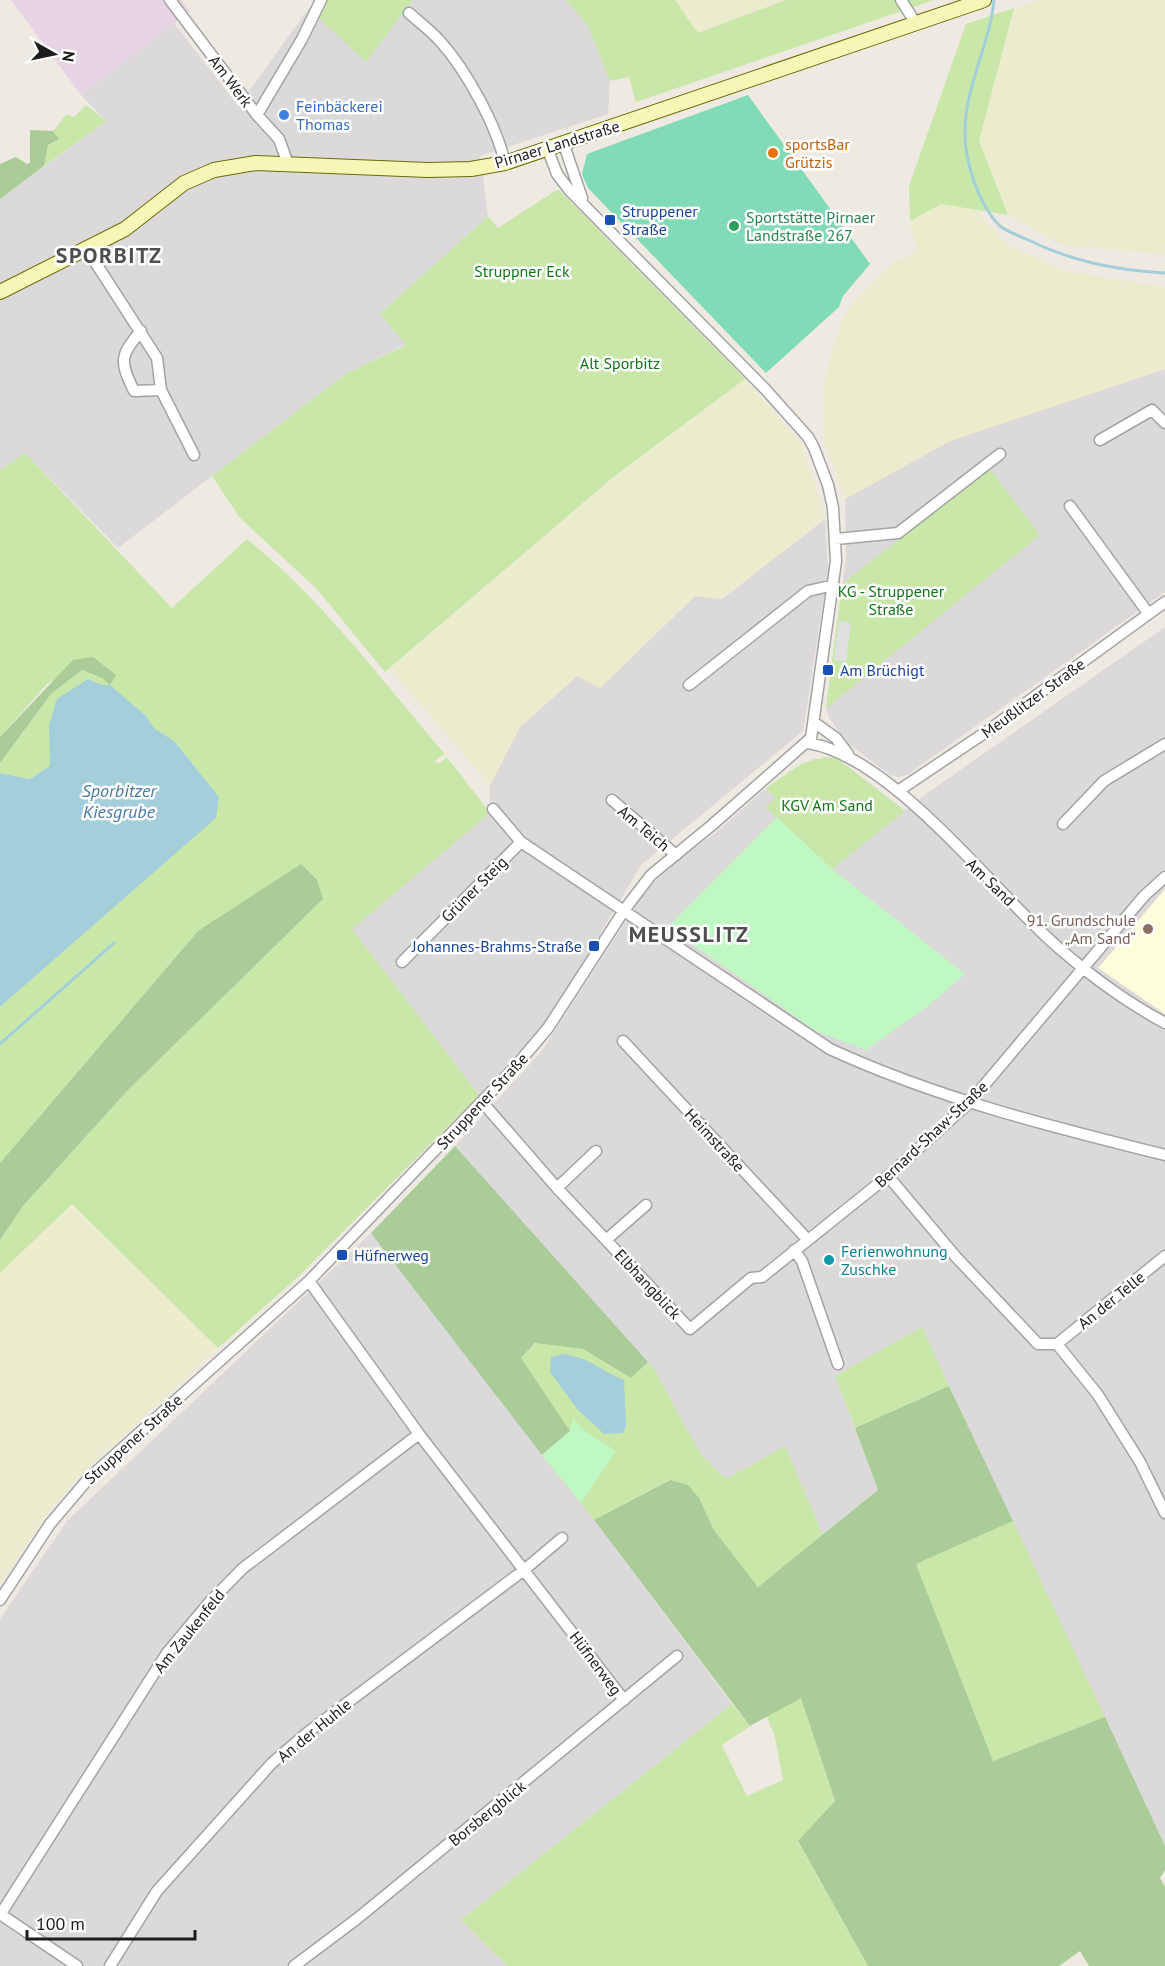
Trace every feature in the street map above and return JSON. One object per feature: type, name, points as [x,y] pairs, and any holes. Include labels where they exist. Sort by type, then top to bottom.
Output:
[{"type":"street","name":"Am Werk","points":[[170,0],[257,115],[279,139],[288,164]]},
{"type":"street","points":[[257,115],[302,39],[321,0]]},
{"type":"street","points":[[901,0],[915,22]]},
{"type":"street","name":"Pirnaer Landstraße","points":[[0,292],[125,229],[184,183],[214,170],[256,163],[428,170],[471,169],[505,163],[564,145],[984,0]]},
{"type":"street","points":[[409,13],[440,41],[472,87],[502,147],[505,163]]},
{"type":"street","points":[[564,145],[583,201]]},
{"type":"street","points":[[548,150],[557,174],[766,390],[808,437],[828,485],[836,539],[834,585],[815,723],[808,743]]},
{"type":"street","points":[[86,248],[157,358],[161,390],[194,455]]},
{"type":"street","points":[[141,331],[126,348],[122,366],[134,391],[161,390]]},
{"type":"street","points":[[1100,440],[1152,410],[1165,423]]},
{"type":"street","points":[[836,539],[898,533],[1000,454]]},
{"type":"street","points":[[1071,506],[1148,614]]},
{"type":"street","points":[[689,685],[808,591],[834,585]]},
{"type":"street","name":"Meußlitzer Straße","points":[[898,791],[986,732],[1165,602]]},
{"type":"street","name":"Am Sand","points":[[815,723],[836,738],[850,756]]},
{"type":"street","name":"Am Sand","points":[[808,743],[825,746],[850,756],[898,791],[1059,949],[1141,1010],[1165,1023]]},
{"type":"street","name":"Struppener Straße","points":[[0,1600],[50,1524],[89,1478],[309,1281],[483,1103],[548,1028],[625,909],[651,875],[808,743]]},
{"type":"street","points":[[1063,824],[1104,780],[1165,744]]},
{"type":"street","name":"Am Teich","points":[[612,800],[676,855]]},
{"type":"street","points":[[493,809],[521,842],[625,909],[822,1044],[859,1062],[970,1102],[1165,1155]]},
{"type":"street","name":"Grüner Steig","points":[[402,962],[521,842]]},
{"type":"street","name":"Bernard-Shaw-Straße","points":[[690,1329],[751,1278],[762,1277],[888,1176],[970,1102],[1144,896],[1165,877]]},
{"type":"street","name":"Heimstraße","points":[[623,1041],[807,1239]]},
{"type":"street","name":"Elbhangblick","points":[[483,1103],[557,1188],[690,1329]]},
{"type":"street","points":[[557,1188],[596,1151]]},
{"type":"street","points":[[888,1176],[956,1257],[1038,1344],[1057,1344],[1098,1395],[1140,1462],[1165,1513]]},
{"type":"street","name":"Elbhangblick","points":[[606,1240],[646,1205]]},
{"type":"street","points":[[795,1250],[802,1260],[838,1364]]},
{"type":"street","name":"An der Telle","points":[[1057,1344],[1165,1256]]},
{"type":"street","name":"Hüfnerweg","points":[[309,1281],[419,1434],[624,1700]]},
{"type":"street","name":"Am Zaukenfeld","points":[[0,1914],[167,1653],[208,1604],[242,1569],[419,1434]]},
{"type":"street","name":"An der Huhle","points":[[110,1966],[157,1891],[272,1763],[307,1733],[524,1570],[562,1538]]},
{"type":"street","name":"Borsbergblick","points":[[294,1966],[358,1918],[677,1656]]},
{"type":"street","points":[[0,1914],[77,1966]]},
{"type":"shaded area","points":[[11,0],[181,0],[190,11],[81,95]]},
{"type":"shaded area","points":[[413,0],[566,0],[588,26],[610,81],[608,114],[480,156],[488,216],[380,314],[406,344],[347,373],[118,548],[25,453],[0,470],[0,199],[106,121],[81,95],[174,23],[238,106],[310,7],[366,61]]},
{"type":"shaded area","points":[[675,0],[786,0],[698,33]]},
{"type":"shaded area","points":[[1043,0],[1165,0],[1165,254],[1062,245],[1008,215],[979,141],[1014,8]]},
{"type":"shaded area","points":[[941,204],[976,210],[1007,245],[1065,271],[1165,287],[1165,369],[950,441],[845,499],[824,438],[824,387],[832,349],[844,317],[858,296],[894,262],[917,253],[910,221]]},
{"type":"shaded area","points":[[1165,369],[1165,592],[907,775],[899,777],[890,775],[849,744],[829,718],[826,708],[846,559],[845,499],[950,441]]},
{"type":"shaded area","points":[[745,379],[801,443],[825,519],[721,599],[695,596],[600,688],[577,676],[520,727],[490,785],[390,669],[612,478]]},
{"type":"shaded area","points":[[825,519],[828,571],[803,731],[641,865],[552,1015],[479,1095],[351,928],[490,813],[490,785],[520,727],[577,676],[600,688],[695,596],[722,599]]},
{"type":"shaded area","points":[[839,621],[851,623],[846,662],[834,660]]},
{"type":"shaded area","points":[[1165,627],[1165,1846],[922,1328],[835,1376],[878,1490],[823,1535],[785,1446],[726,1479],[700,1453],[655,1370],[455,1146],[541,1052],[641,898],[665,870],[719,830],[766,788],[813,759],[838,759],[905,811],[923,796]]},
{"type":"shaded area","name":"91. Grundschule „Am Sand“","points":[[1165,889],[1165,1014],[1098,968]]},
{"type":"shaded area","points":[[72,1204],[218,1348],[75,1480],[42,1521],[0,1585],[0,1273]]},
{"type":"shaded area","points":[[371,1233],[581,1503],[732,1704],[461,1920],[508,1966],[0,1966],[0,1619],[67,1521]]},
{"type":"green space","points":[[326,0],[413,0],[366,62],[318,17]]},
{"type":"green space","points":[[566,0],[675,0],[698,33],[786,0],[934,0],[636,102],[629,77],[610,81],[588,26]]},
{"type":"green space","points":[[1014,8],[979,141],[1008,215],[941,204],[910,221],[909,186],[966,24]]},
{"type":"green space","name":"Sportstätte Pirnaer Landstraße 267","points":[[748,95],[870,264],[843,296],[839,307],[766,373],[588,188],[582,174],[587,154]]},
{"type":"green space","points":[[86,105],[106,121],[44,166],[48,145],[59,139],[53,131],[67,114],[74,117]]},
{"type":"green space","points":[[30,130],[53,131],[59,139],[48,145],[44,166],[0,199],[0,164],[16,157],[27,164],[30,163]]},
{"type":"green space","points":[[558,189],[745,379],[612,478],[385,672],[316,588],[240,518],[212,476],[347,373],[406,345],[380,314],[488,216],[498,228]]},
{"type":"green space","points":[[25,453],[172,608],[247,539],[301,588],[351,642],[445,754],[434,761],[440,763],[447,757],[490,813],[352,929],[479,1095],[300,1275],[218,1348],[72,1204],[0,1273],[0,1240],[23,1206],[128,1090],[323,899],[198,931],[0,1163],[0,1007],[215,818],[219,797],[175,742],[153,728],[146,716],[102,685],[88,679],[49,725],[51,766],[30,779],[0,773],[0,763],[51,694],[82,670],[110,684],[93,657],[47,684],[0,737],[0,470]]},
{"type":"green space","name":"KG - Struppener Straße","points":[[990,469],[1040,535],[826,708],[842,584]]},
{"type":"green space","points":[[93,657],[116,675],[110,685],[102,678],[82,670],[51,694],[0,763],[0,737],[73,660]]},
{"type":"green space","name":"KGV Am Sand","points":[[825,757],[838,759],[905,811],[832,869],[766,807],[775,798],[766,788],[801,764]]},
{"type":"green space","points":[[777,817],[832,869],[965,974],[927,1007],[866,1050],[816,1031],[668,927]]},
{"type":"green space","points":[[301,864],[317,880],[323,899],[128,1090],[23,1206],[0,1240],[0,1163],[198,931]]},
{"type":"green space","points":[[455,1146],[648,1362],[631,1378],[583,1349],[535,1343],[521,1358],[570,1431],[542,1455],[371,1233]]},
{"type":"green space","points":[[922,1327],[949,1386],[855,1428],[835,1376]]},
{"type":"green space","points":[[536,1343],[583,1349],[631,1378],[648,1362],[655,1370],[700,1453],[726,1479],[785,1446],[823,1535],[758,1587],[714,1530],[699,1498],[669,1480],[594,1520],[542,1455],[570,1431],[521,1358]]},
{"type":"green space","points":[[949,1386],[1013,1521],[916,1564],[993,1761],[1105,1717],[1165,1846],[1165,1870],[1160,1878],[1165,1887],[1165,1966],[1089,1966],[1080,1951],[1059,1966],[868,1966],[798,1841],[835,1801],[801,1698],[750,1726],[594,1520],[670,1480],[688,1485],[699,1498],[714,1530],[758,1587],[878,1490],[855,1428]]},
{"type":"green space","points":[[573,1418],[586,1432],[616,1451],[581,1503],[542,1455],[570,1431]]},
{"type":"green space","points":[[1013,1521],[1105,1717],[993,1761],[916,1564]]},
{"type":"green space","points":[[801,1697],[835,1802],[798,1842],[868,1966],[508,1966],[461,1920],[732,1704],[750,1726],[722,1745],[747,1796],[783,1780],[775,1737],[767,1717]]},
{"type":"water","name":"Sporbitzer Kiesgrube","points":[[88,679],[102,685],[110,685],[146,716],[154,728],[175,742],[219,797],[216,818],[0,1007],[0,773],[30,779],[50,766],[49,725],[57,699]]},
{"type":"water","points":[[564,1354],[589,1362],[624,1380],[626,1426],[623,1433],[604,1434],[578,1410],[550,1372],[551,1357]]},
{"type":"waterway","points":[[994,0],[992,17],[969,100],[965,134],[975,183],[992,217],[1002,228],[1058,253],[1110,267],[1165,273]]},
{"type":"waterway","points":[[0,1044],[114,943]]},
{"type":"place","name":"Feinbäckerei Thomas","points":[[284,115]]},
{"type":"place","name":"sportsBar Grützis","points":[[773,153]]},
{"type":"place","name":"Struppener Straße","points":[[610,220]]},
{"type":"place","name":"Sportstätte Pirnaer Landstraße 267","points":[[734,226]]},
{"type":"place","name":"Am Brüchigt","points":[[828,670]]},
{"type":"place","name":"91. Grundschule „Am Sand“","points":[[1148,929]]},
{"type":"place","name":"Johannes-Brahms-Straße","points":[[594,946]]},
{"type":"place","name":"Hüfnerweg","points":[[342,1255]]},
{"type":"place","name":"Ferienwohnung Zuschke","points":[[829,1260]]},
{"type":"district","name":"SPORBITZ","points":[[109,255]]},
{"type":"district","name":"MEUSSLITZ","points":[[689,934]]},
{"type":"park label","name":"Struppner Eck","points":[[522,271]]},
{"type":"park label","name":"Alt Sporbitz","points":[[620,363]]}]
